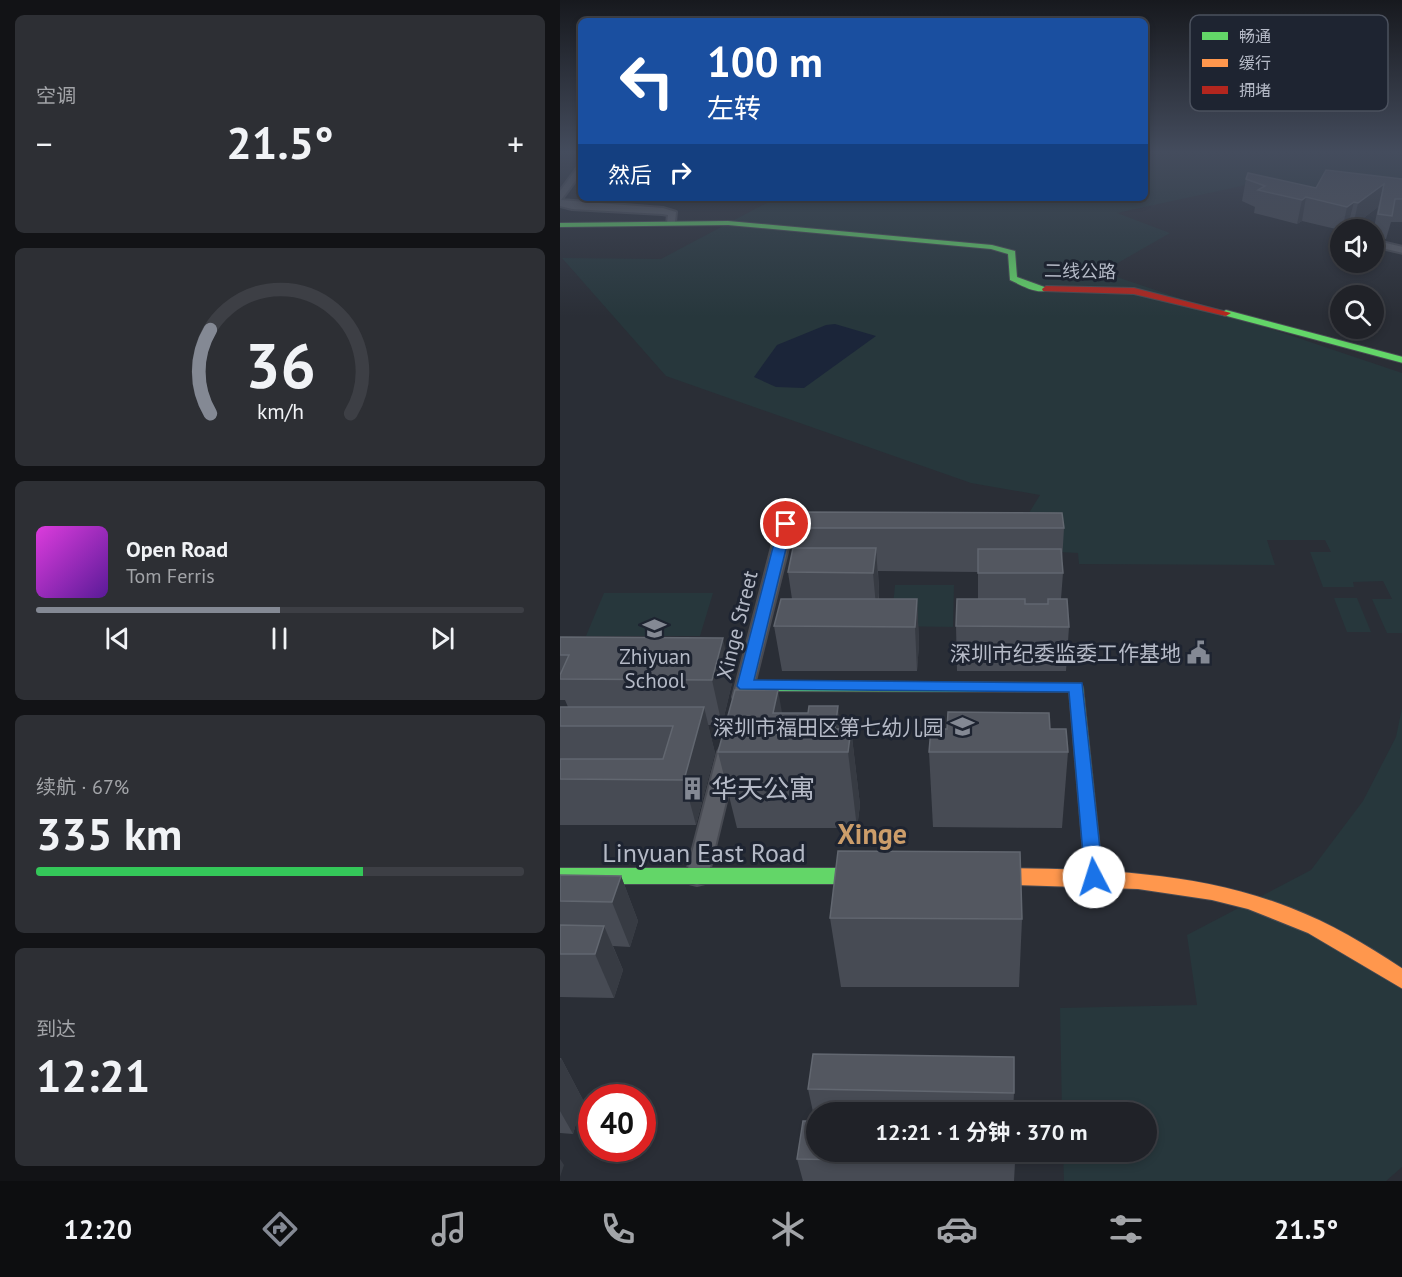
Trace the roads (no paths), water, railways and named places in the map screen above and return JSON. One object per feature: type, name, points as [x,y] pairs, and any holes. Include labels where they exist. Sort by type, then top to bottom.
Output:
[{"type":"street","points":[[560,225],[670,222],[673,214],[664,211],[574,206]]},
{"type":"street","name":"二线公路","points":[[670,222],[728,223],[992,247],[1012,253],[1013,278],[1034,288],[1056,290],[1118,288],[1148,293],[1403,360]]},
{"type":"street","points":[[1384,246],[1403,250]]},
{"type":"street","name":"Xinge Street","points":[[697,876],[786,524]]},
{"type":"street","points":[[745,686],[1076,687],[1094,877]]},
{"type":"street","name":"Linyuan East Road","points":[[560,876],[873,876]]},
{"type":"street","points":[[979,876],[1094,877],[1157,883],[1266,908],[1349,946],[1403,980]]},
{"type":"water","points":[[835,324],[876,336],[804,388],[776,387],[754,377],[777,345],[826,325]]},
{"type":"place","name":"Zhiyuan School","points":[[655,628]]},
{"type":"place","name":"深圳市纪委监委工作基地","points":[[1199,653]]},
{"type":"place","name":"深圳市福田区第七幼儿园","points":[[962,727]]},
{"type":"place","name":"华天公寓","points":[[693,788]]},
{"type":"district","name":"Xinge","points":[[872,833]]}]
